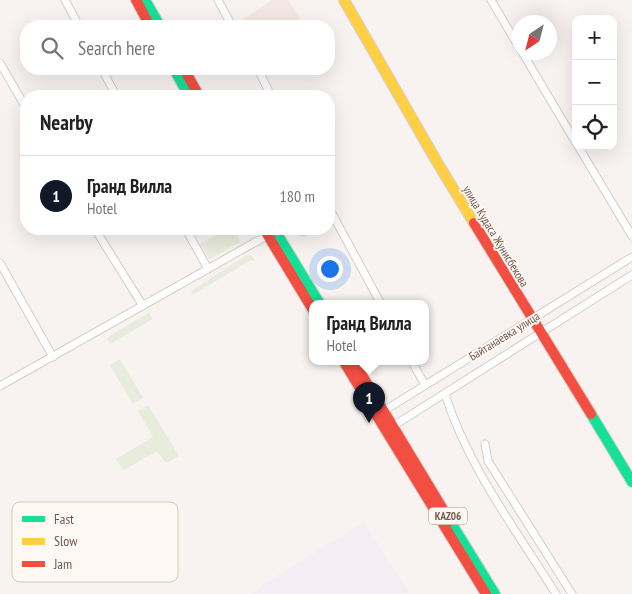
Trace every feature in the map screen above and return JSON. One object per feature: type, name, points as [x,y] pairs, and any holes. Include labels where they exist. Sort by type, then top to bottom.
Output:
[{"type":"main road","points":[[136,0],[147,20]]},
{"type":"main road","points":[[145,0],[157,20]]},
{"type":"main road","name":"улица Кудаса Жунисбекова","points":[[344,0],[437,162],[632,482]]},
{"type":"main road","points":[[177,75],[186,90]]},
{"type":"main road","points":[[187,75],[196,90]]},
{"type":"main road","points":[[274,235],[309,302]]},
{"type":"main road","points":[[275,235],[317,300]]},
{"type":"main road","name":"KАZ06","points":[[346,365],[380,413]]},
{"type":"main road","name":"KАZ06","points":[[356,365],[389,429],[496,594]]},
{"type":"main road","name":"KАZ06","points":[[427,490],[486,594]]},
{"type":"street","points":[[65,0],[76,20]]},
{"type":"street","points":[[218,0],[229,20]]},
{"type":"street","points":[[491,0],[512,35]]},
{"type":"street","points":[[527,60],[572,137]]},
{"type":"street","points":[[0,63],[20,98]]},
{"type":"street","points":[[105,75],[113,90]]},
{"type":"street","points":[[261,75],[269,90]]},
{"type":"street","points":[[580,150],[632,236]]},
{"type":"street","points":[[335,219],[379,300]]},
{"type":"street","points":[[99,235],[143,306]]},
{"type":"street","points":[[189,235],[208,269]]},
{"type":"street","points":[[0,386],[265,235]]},
{"type":"street","name":"Байтанаевка улица","points":[[380,413],[632,256]]},
{"type":"street","points":[[0,263],[53,356]]},
{"type":"street","name":"Байтанаевка улица","points":[[389,429],[632,275]]},
{"type":"street","points":[[414,365],[425,385]]},
{"type":"street","points":[[445,394],[452,417],[480,475],[556,594]]},
{"type":"street","points":[[485,444],[488,461],[572,594]]},
{"type":"shaded area","points":[[273,0],[288,0],[300,20],[241,20]]},
{"type":"shaded area","points":[[364,522],[410,594],[252,594],[264,584]]},
{"type":"green space","points":[[216,235],[237,235],[241,242],[209,259],[200,244]]},
{"type":"green space","points":[[250,255],[256,260],[249,261],[193,295],[191,291],[245,256]]},
{"type":"green space","points":[[149,313],[153,319],[110,344],[107,339],[111,335]]},
{"type":"green space","points":[[120,359],[143,398],[133,404],[110,365]]},
{"type":"green space","points":[[148,405],[179,456],[166,463],[157,451],[124,470],[116,459],[153,437],[138,411]]},
{"type":"traffic: fast","points":[[145,0],[157,20]]},
{"type":"traffic: fast","points":[[177,75],[186,90]]},
{"type":"traffic: fast","points":[[278,235],[318,300]]},
{"type":"traffic: fast","points":[[591,414],[632,482]]},
{"type":"traffic: fast","points":[[450,521],[495,594]]},
{"type":"traffic: slow","points":[[344,0],[474,223]]},
{"type":"traffic: jam","points":[[136,0],[147,20]]},
{"type":"traffic: jam","points":[[187,75],[196,90]]},
{"type":"traffic: jam","points":[[474,223],[591,414]]},
{"type":"traffic: jam","points":[[268,235],[309,303]]},
{"type":"traffic: jam","points":[[346,365],[486,594]]},
{"type":"traffic: jam","points":[[356,365],[450,521]]},
{"type":"place","name":"Гранд Вилла","points":[[369,423]]}]
